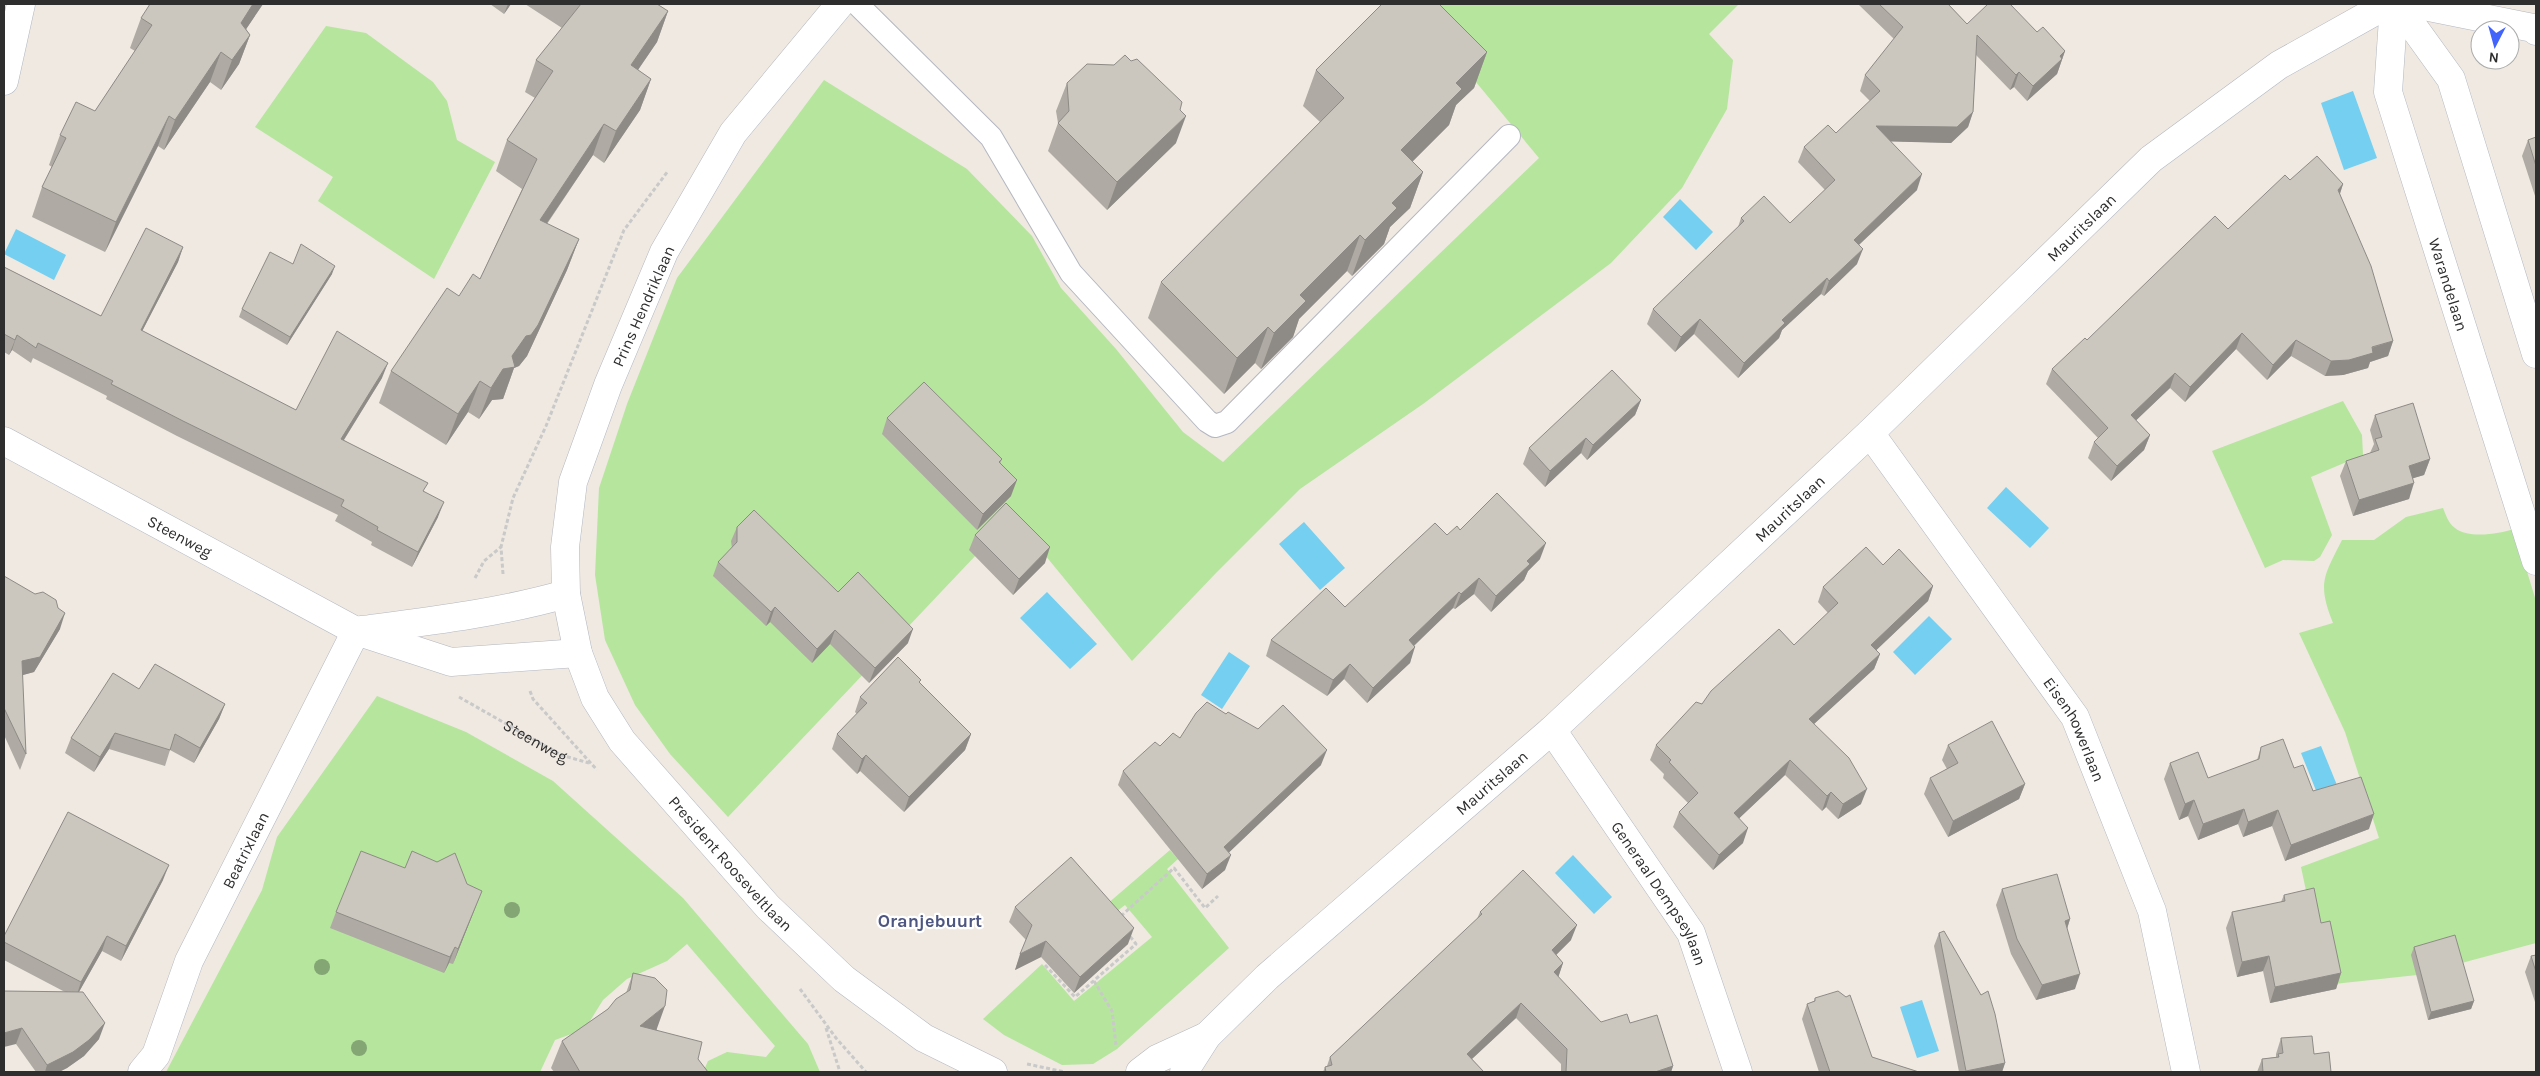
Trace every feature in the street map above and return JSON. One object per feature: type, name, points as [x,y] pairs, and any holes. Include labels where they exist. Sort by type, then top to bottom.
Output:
[{"type":"street","name":"Mauritslaan","points":[[1184,1072],[1207,1036],[1267,976],[1552,730],[1870,433],[2151,159],[2279,64],[2388,4]]},
{"type":"street","name":"Warandelaan","points":[[2396,4],[2451,79],[2536,354]]},
{"type":"street","name":"Warandelaan","points":[[2396,4],[2388,92],[2536,561]]},
{"type":"street","points":[[2414,4],[2536,30]]},
{"type":"street","name":"Prins Hendriklaan","points":[[578,653],[566,594],[565,547],[573,482],[608,385],[664,252],[734,133],[829,8]]},
{"type":"street","points":[[4,81],[13,19]]},
{"type":"street","name":"Eisenhowerlaan","points":[[1870,433],[2076,717],[2152,911],[2186,1072]]},
{"type":"street","name":"Steenweg","points":[[4,441],[356,631],[451,662],[578,653]]},
{"type":"street","points":[[356,631],[520,607],[566,594]]},
{"type":"street","name":"Beatrixlaan","points":[[142,1072],[156,1055],[189,961],[356,631]]},
{"type":"street","name":"President Rooseveltlaan","points":[[578,653],[595,698],[622,741],[768,907],[844,979],[924,1038],[951,1072]]},
{"type":"street","name":"Generaal Dempseylaan","points":[[1552,730],[1691,933],[1738,1072]]},
{"type":"street","name":"Mauritslaan","points":[[1140,1072],[1157,1059],[1207,1036]]},
{"type":"street","name":"President Rooseveltlaan","points":[[924,1038],[1005,1067]]},
{"type":"lane","points":[[856,4],[991,138],[1071,273],[1207,421],[1215,426],[1226,422],[1509,136]]},
{"type":"path","name":"Steenweg","points":[[453,694],[561,755],[591,763]]},
{"type":"path","points":[[1116,920],[1174,868],[1205,908],[1218,896]]},
{"type":"path","points":[[1045,965],[1075,997],[1136,944],[1126,932]]},
{"type":"path","points":[[1094,980],[1112,1011],[1116,1049]]},
{"type":"path","points":[[825,1025],[840,1072]]},
{"type":"path","points":[[1005,1067],[1065,1072]]},
{"type":"green space","points":[[1411,4],[1739,4],[1709,34],[1733,60],[1727,109],[1682,188],[1611,263],[1423,404],[1300,489],[1132,661],[1013,516],[728,817],[670,754],[635,705],[605,640],[595,575],[599,488],[627,404],[677,278],[824,80],[967,169],[1032,236],[1061,288],[1116,349],[1183,432],[1223,462],[1539,158]]},
{"type":"green space","points":[[326,26],[366,33],[433,82],[447,101],[457,140],[495,162],[434,279],[318,201],[333,177],[255,127]]},
{"type":"green space","points":[[2343,401],[2362,435],[2363,455],[2311,477],[2332,535],[2320,557],[2314,561],[2283,560],[2265,568],[2212,451]]},
{"type":"green space","points":[[2443,508],[2453,526],[2468,534],[2492,534],[2514,529],[2536,601],[2536,943],[2417,975],[2334,984],[2316,938],[2301,867],[2379,838],[2345,732],[2299,633],[2333,623],[2324,589],[2327,572],[2342,540],[2374,540],[2406,517]]},
{"type":"green space","points":[[377,696],[466,732],[553,781],[683,898],[808,1044],[820,1072],[703,1072],[708,1061],[727,1052],[766,1057],[775,1046],[687,944],[667,961],[627,979],[603,1000],[585,1029],[555,1040],[540,1072],[166,1072],[262,890],[277,837]]},
{"type":"green space","points":[[1170,850],[1178,859],[1167,869],[1229,948],[1117,1049],[1093,1064],[1062,1065],[1004,1035],[983,1019],[1042,964],[1074,1001],[1152,937],[1125,905],[1107,919],[1099,911]]},
{"type":"water","points":[[2353,91],[2377,158],[2344,170],[2321,103]]},
{"type":"water","points":[[1680,199],[1713,232],[1696,250],[1663,217]]},
{"type":"water","points":[[16,229],[66,255],[54,280],[4,254]]},
{"type":"water","points":[[2006,487],[2049,528],[2030,548],[1987,508]]},
{"type":"water","points":[[1304,522],[1345,568],[1320,590],[1279,544]]},
{"type":"water","points":[[1047,592],[1097,644],[1070,669],[1020,618]]},
{"type":"water","points":[[1929,616],[1952,639],[1915,675],[1893,652]]},
{"type":"water","points":[[1229,652],[1250,666],[1222,709],[1201,695]]},
{"type":"water","points":[[2321,746],[2339,790],[2319,798],[2301,753]]},
{"type":"water","points":[[1573,855],[1612,897],[1594,914],[1555,873]]},
{"type":"water","points":[[1922,1000],[1939,1051],[1917,1058],[1900,1007]]},
{"type":"building","points":[[150,4],[253,4],[241,23],[250,35],[232,60],[221,52],[175,120],[169,116],[116,222],[42,187],[66,138],[60,135],[76,102],[95,111],[152,25],[141,18]]},
{"type":"building","points":[[581,4],[657,4],[668,11],[631,65],[651,79],[616,131],[604,124],[540,220],[579,239],[538,325],[531,335],[526,336],[512,356],[515,367],[503,369],[491,388],[480,381],[458,414],[391,371],[447,288],[459,296],[473,274],[480,279],[537,159],[507,140],[553,71],[536,60]]},
{"type":"building","points":[[1382,4],[1439,4],[1487,52],[1456,83],[1462,89],[1401,150],[1423,172],[1392,203],[1397,208],[1365,240],[1360,235],[1300,295],[1306,301],[1274,333],[1268,327],[1237,358],[1161,282],[1344,98],[1316,70]]},
{"type":"building","points":[[1879,4],[1948,4],[1967,24],[1988,4],[2010,4],[2037,32],[2043,27],[2065,51],[2060,56],[2062,59],[2033,86],[2019,72],[2016,75],[1977,35],[1973,112],[1957,127],[1876,126],[1922,174],[1854,240],[1863,249],[1829,281],[1827,278],[1782,320],[1785,323],[1744,363],[1700,319],[1681,337],[1653,309],[1744,221],[1741,218],[1764,196],[1790,223],[1835,180],[1804,147],[1828,125],[1836,133],[1880,91],[1865,75],[1903,27]]},
{"type":"building","points":[[1125,55],[1131,61],[1137,59],[1182,102],[1180,110],[1186,116],[1117,182],[1058,123],[1069,111],[1067,83],[1087,64],[1114,65]]},
{"type":"building","points":[[2536,137],[2536,166],[2528,140]]},
{"type":"building","points":[[2317,156],[2343,184],[2338,190],[2371,266],[2393,341],[2372,347],[2373,353],[2349,360],[2331,361],[2296,340],[2273,365],[2242,333],[2190,387],[2175,373],[2131,415],[2150,435],[2117,466],[2094,442],[2108,428],[2052,369],[2085,338],[2087,340],[2215,216],[2228,229],[2285,175],[2290,180]]},
{"type":"building","points":[[146,228],[183,247],[141,330],[296,410],[337,331],[388,363],[341,439],[428,483],[423,491],[444,502],[418,552],[377,530],[378,527],[341,506],[344,500],[183,421],[111,384],[113,381],[38,343],[36,348],[17,335],[15,340],[4,334],[4,267],[101,316]]},
{"type":"building","points":[[301,244],[335,266],[290,337],[242,309],[270,252],[293,264]]},
{"type":"building","points":[[1612,370],[1641,400],[1593,445],[1586,438],[1550,471],[1529,448]]},
{"type":"building","points":[[924,382],[1002,459],[999,462],[1017,480],[983,514],[887,418]]},
{"type":"building","points":[[2413,403],[2430,459],[2409,466],[2414,483],[2359,500],[2346,461],[2379,450],[2375,439],[2382,437],[2375,415]]},
{"type":"building","points":[[1497,493],[1546,543],[1527,561],[1530,564],[1496,596],[1479,578],[1461,594],[1459,592],[1409,640],[1415,647],[1373,688],[1350,664],[1333,680],[1271,640],[1326,588],[1345,607],[1435,523],[1447,535],[1457,526],[1460,530]]},
{"type":"building","points":[[1006,503],[1050,547],[1019,579],[975,535]]},
{"type":"building","points":[[754,510],[838,592],[858,572],[913,629],[875,668],[835,630],[817,649],[775,607],[771,612],[718,562],[737,542],[737,527]]},
{"type":"building","points":[[1866,547],[1883,565],[1899,549],[1933,586],[1871,645],[1880,654],[1809,719],[1849,758],[1867,789],[1843,804],[1831,792],[1827,796],[1790,760],[1734,813],[1748,828],[1719,855],[1679,812],[1698,793],[1656,745],[1696,702],[1702,704],[1711,691],[1779,629],[1794,645],[1838,603],[1823,587]]},
{"type":"building","points":[[4,576],[35,594],[43,592],[56,600],[58,608],[65,613],[40,657],[22,661],[26,754],[4,708]]},
{"type":"building","points":[[898,657],[921,680],[919,682],[971,734],[909,797],[866,755],[862,759],[837,734],[867,703],[860,697]]},
{"type":"building","points":[[155,664],[225,704],[200,748],[175,734],[170,750],[115,733],[100,757],[71,738],[113,673],[139,689]]},
{"type":"building","points":[[1207,702],[1226,714],[1228,712],[1258,729],[1283,705],[1327,750],[1224,847],[1231,855],[1207,874],[1123,771],[1155,742],[1160,746],[1173,733],[1180,738],[1196,713]]},
{"type":"building","points":[[1992,721],[2025,784],[1953,821],[1930,778],[1958,763],[1948,745]]},
{"type":"building","points":[[2283,739],[2294,768],[2303,765],[2313,791],[2361,777],[2374,814],[2291,845],[2278,810],[2248,822],[2244,809],[2203,824],[2194,800],[2185,804],[2170,763],[2198,752],[2208,778],[2259,759],[2261,747]]},
{"type":"building","points":[[68,812],[169,865],[126,946],[107,936],[81,982],[4,942],[4,936]]},
{"type":"building","points":[[361,851],[405,868],[412,851],[437,862],[455,853],[467,884],[482,891],[458,949],[455,947],[450,957],[336,912]]},
{"type":"building","points":[[1071,857],[1134,928],[1080,977],[1046,941],[1020,954],[1032,925],[1015,907]]},
{"type":"building","points":[[1523,870],[1577,925],[1552,950],[1563,963],[1554,972],[1601,1022],[1627,1014],[1630,1023],[1657,1015],[1673,1066],[1655,1072],[1566,1072],[1567,1049],[1521,1003],[1467,1054],[1484,1072],[1326,1072],[1325,1067],[1332,1065],[1330,1057],[1482,914],[1480,912]]},
{"type":"building","points":[[2057,874],[2070,919],[2065,921],[2080,974],[2042,985],[2017,939],[2002,889]]},
{"type":"building","points":[[2314,888],[2321,923],[2330,921],[2341,973],[2275,987],[2269,956],[2242,962],[2232,912],[2285,901],[2284,895]]},
{"type":"building","points":[[1944,931],[1981,995],[1988,991],[1995,1014],[2005,1063],[1966,1071],[1939,933]]},
{"type":"building","points":[[2455,935],[2474,1001],[2431,1012],[2414,947]]},
{"type":"building","points":[[2536,955],[2536,972],[2531,956]]},
{"type":"building","points":[[633,973],[655,978],[667,990],[665,1006],[640,1026],[702,1042],[698,1059],[708,1072],[580,1072],[562,1041],[608,1009],[616,999],[630,990]]},
{"type":"building","points":[[4,991],[83,992],[105,1023],[89,1040],[73,1052],[47,1065],[22,1028],[4,1033]]},
{"type":"building","points":[[1838,991],[1846,997],[1850,995],[1872,1057],[1919,1072],[1830,1072],[1807,1004],[1815,1001],[1815,998]]},
{"type":"building","points":[[2312,1036],[2314,1054],[2329,1052],[2331,1072],[2263,1072],[2262,1059],[2279,1057],[2278,1054],[2283,1053],[2281,1038]]},
{"type":"district","name":"Oranjebuurt","points":[[930,921]]}]
